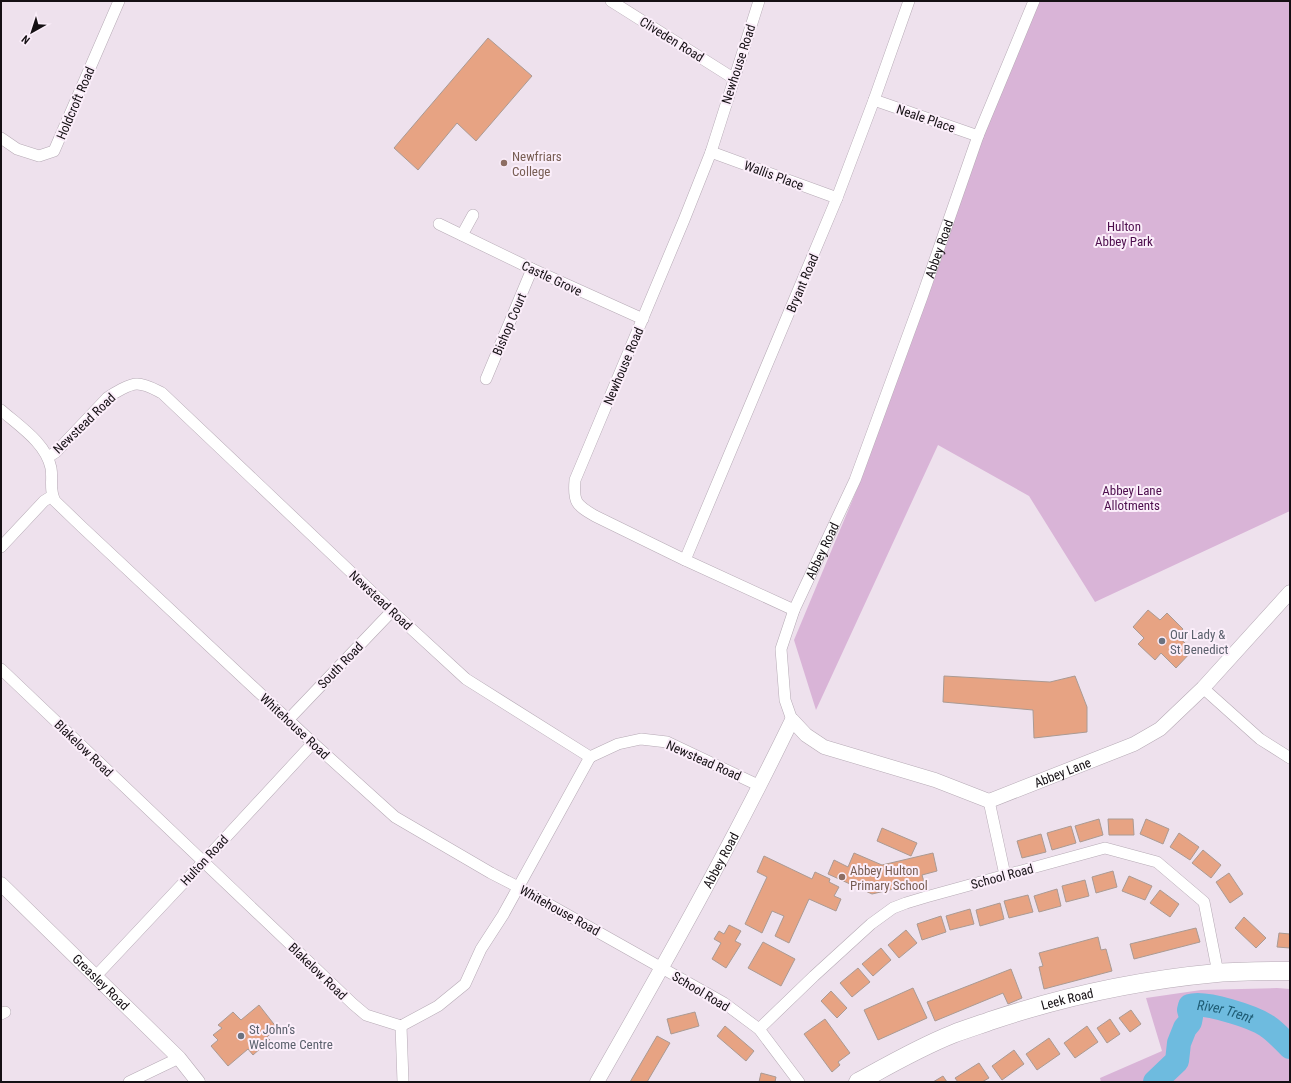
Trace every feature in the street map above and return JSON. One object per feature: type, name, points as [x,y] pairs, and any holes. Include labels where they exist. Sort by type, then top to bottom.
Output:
[{"type":"main road","name":"Leek Road","points":[[858,1082],[896,1061],[953,1034],[1011,1014],[1056,1001],[1111,988],[1218,973],[1290,971]]},
{"type":"street","name":"Holdcroft Road","points":[[1,138],[17,149],[39,156],[54,151],[119,1]]},
{"type":"street","name":"Cliveden Road","points":[[611,1],[733,78]]},
{"type":"street","name":"Newhouse Road","points":[[758,1],[711,152],[575,480],[574,493],[577,503],[595,516],[685,560],[794,610]]},
{"type":"street","name":"Bryant Road","points":[[685,560],[837,198],[909,1]]},
{"type":"street","name":"Abbey Road","points":[[597,1082],[662,968],[760,786],[792,720],[785,700],[781,649],[794,610],[855,480],[922,297],[978,136],[1034,1]]},
{"type":"street","name":"Neale Place","points":[[874,100],[978,136]]},
{"type":"street","name":"Wallis Place","points":[[711,152],[837,198]]},
{"type":"street","points":[[462,235],[473,215]]},
{"type":"street","name":"Castle Grove","points":[[439,224],[532,269],[643,319]]},
{"type":"street","name":"Bishop Court","points":[[486,379],[532,269]]},
{"type":"street","name":"Newstead Road","points":[[48,457],[56,452],[107,398],[114,393],[136,384],[149,387],[162,393],[466,679],[590,757],[618,744],[641,739],[667,742],[760,786]]},
{"type":"street","points":[[1,410],[41,446],[48,457],[51,469],[52,496],[44,501],[1,547]]},
{"type":"street","name":"Whitehouse Road","points":[[52,496],[55,501],[82,527],[288,720],[395,817],[491,873],[662,968]]},
{"type":"street","name":"Abbey Lane","points":[[989,801],[1134,744],[1160,729],[1203,688],[1290,592]]},
{"type":"street","name":"South Road","points":[[288,720],[392,611]]},
{"type":"street","name":"Blakelow Road","points":[[1,670],[362,1012],[366,1015],[402,1026]]},
{"type":"street","points":[[1203,688],[1260,739],[1290,758]]},
{"type":"street","points":[[792,720],[806,735],[824,747],[936,780],[989,801],[1005,875]]},
{"type":"street","name":"Hulton Road","points":[[95,977],[313,743]]},
{"type":"street","points":[[403,1082],[402,1026],[438,1006],[465,984],[481,949],[503,915],[590,757]]},
{"type":"street","name":"School Road","points":[[759,1029],[865,930],[893,908],[1005,875],[1106,848],[1157,862],[1204,902],[1218,973]]},
{"type":"street","name":"Greasley Road","points":[[2,886],[179,1058],[198,1082]]},
{"type":"street","name":"School Road","points":[[662,968],[724,1003],[759,1029],[799,1082]]},
{"type":"street","points":[[130,1082],[179,1058]]},
{"type":"green space","name":"Hulton Abbey Park","points":[[1039,1],[1290,1],[1290,511],[1095,602],[1029,496],[938,445],[816,710],[794,640],[860,482],[982,139]]},
{"type":"green space","points":[[1290,989],[1290,1082],[1101,1082],[1100,1078],[1162,1051],[1146,998],[1201,990]]},
{"type":"building","points":[[488,38],[532,76],[476,141],[457,123],[418,170],[394,148]]},
{"type":"building","name":"Our Lady & St Benedict","points":[[1148,610],[1160,620],[1167,613],[1183,629],[1177,636],[1193,650],[1176,668],[1161,653],[1155,660],[1138,644],[1144,638],[1133,627]]},
{"type":"building","points":[[944,676],[1050,682],[1075,676],[1087,707],[1087,732],[1034,738],[1033,710],[943,702]]},
{"type":"building","points":[[1099,819],[1103,835],[1080,842],[1075,826]]},
{"type":"building","points":[[1108,819],[1133,819],[1134,835],[1109,835]]},
{"type":"building","points":[[1146,819],[1169,829],[1163,844],[1140,834]]},
{"type":"building","points":[[1071,826],[1076,843],[1052,850],[1047,833]]},
{"type":"building","points":[[882,828],[917,843],[911,856],[877,841]]},
{"type":"building","points":[[1179,833],[1199,847],[1190,860],[1170,847]]},
{"type":"building","points":[[1041,834],[1046,852],[1022,858],[1017,841]]},
{"type":"building","points":[[1203,850],[1221,865],[1211,878],[1192,863]]},
{"type":"building","points":[[854,853],[882,865],[933,853],[937,871],[922,875],[924,882],[872,894],[828,874],[834,860],[848,867]]},
{"type":"building","points":[[764,856],[812,879],[815,872],[830,879],[829,882],[839,887],[834,896],[841,899],[836,911],[809,899],[789,943],[775,936],[784,916],[772,911],[762,933],[745,924],[767,877],[757,872]]},
{"type":"building","points":[[1113,871],[1117,887],[1096,893],[1092,877]]},
{"type":"building","points":[[1229,873],[1243,894],[1230,903],[1216,882]]},
{"type":"building","points":[[1129,876],[1152,886],[1145,900],[1122,891]]},
{"type":"building","points":[[1085,880],[1089,896],[1066,902],[1062,886]]},
{"type":"building","points":[[1057,889],[1061,906],[1039,912],[1034,896]]},
{"type":"building","points":[[1160,890],[1179,904],[1170,917],[1150,903]]},
{"type":"building","points":[[1028,895],[1033,912],[1009,918],[1004,901]]},
{"type":"building","points":[[1000,903],[1004,919],[980,926],[976,910]]},
{"type":"building","points":[[970,909],[974,924],[950,930],[946,916]]},
{"type":"building","points":[[941,916],[946,932],[922,940],[917,924]]},
{"type":"building","points":[[1244,917],[1266,938],[1256,948],[1235,928]]},
{"type":"building","points":[[729,925],[741,931],[735,941],[741,944],[726,968],[712,959],[721,943],[714,939],[719,931],[724,934]]},
{"type":"building","points":[[1196,928],[1200,942],[1134,959],[1130,944]]},
{"type":"building","points":[[906,930],[917,943],[899,958],[888,945]]},
{"type":"building","points":[[1279,933],[1290,934],[1290,948],[1277,947]]},
{"type":"building","points":[[1098,937],[1101,950],[1106,949],[1112,971],[1044,989],[1039,967],[1043,966],[1039,953]]},
{"type":"building","points":[[763,942],[795,959],[781,986],[748,968]]},
{"type":"building","points":[[881,948],[891,960],[873,976],[862,964]]},
{"type":"building","points":[[858,968],[870,982],[852,997],[840,983]]},
{"type":"building","points":[[1011,969],[1022,998],[1008,1004],[1003,993],[935,1021],[927,1002]]},
{"type":"building","points":[[913,988],[927,1018],[878,1040],[864,1010]]},
{"type":"building","points":[[831,991],[847,1008],[837,1018],[821,1001]]},
{"type":"building","name":"St John’s Welcome Centre","points":[[259,1005],[277,1028],[267,1037],[270,1040],[253,1055],[248,1049],[228,1066],[211,1046],[218,1040],[213,1035],[222,1028],[218,1025],[233,1012],[241,1020]]},
{"type":"building","points":[[1131,1010],[1141,1024],[1130,1032],[1119,1018]]},
{"type":"building","points":[[695,1012],[699,1026],[671,1034],[667,1019]]},
{"type":"building","points":[[825,1019],[850,1053],[838,1062],[840,1065],[832,1072],[804,1034]]},
{"type":"building","points":[[1110,1019],[1120,1034],[1107,1043],[1097,1028]]},
{"type":"building","points":[[725,1026],[754,1051],[746,1061],[717,1036]]},
{"type":"building","points":[[1087,1026],[1098,1042],[1075,1058],[1064,1043]]},
{"type":"building","points":[[657,1036],[670,1043],[647,1082],[630,1082]]},
{"type":"building","points":[[1049,1038],[1060,1054],[1037,1070],[1026,1054]]},
{"type":"building","points":[[1014,1050],[1024,1064],[1002,1080],[992,1066]]},
{"type":"building","points":[[979,1063],[989,1078],[982,1082],[958,1082],[955,1078]]},
{"type":"building","points":[[761,1073],[776,1077],[775,1082],[759,1082]]},
{"type":"building","points":[[943,1076],[947,1082],[933,1082]]},
{"type":"waterway","name":"River Trent","points":[[1155,1082],[1177,1061],[1179,1043],[1185,1028],[1190,1022],[1190,1006],[1197,1005],[1218,1008],[1252,1018],[1270,1028],[1290,1047]]},
{"type":"place","name":"Newfriars College","points":[[504,163]]},
{"type":"place","name":"Our Lady & St Benedict","points":[[1162,641]]},
{"type":"place","name":"Abbey Hulton Primary School","points":[[842,877]]},
{"type":"place","name":"St John’s Welcome Centre","points":[[241,1036]]},
{"type":"park label","name":"Abbey Lane Allotments","points":[[1132,498]]}]
